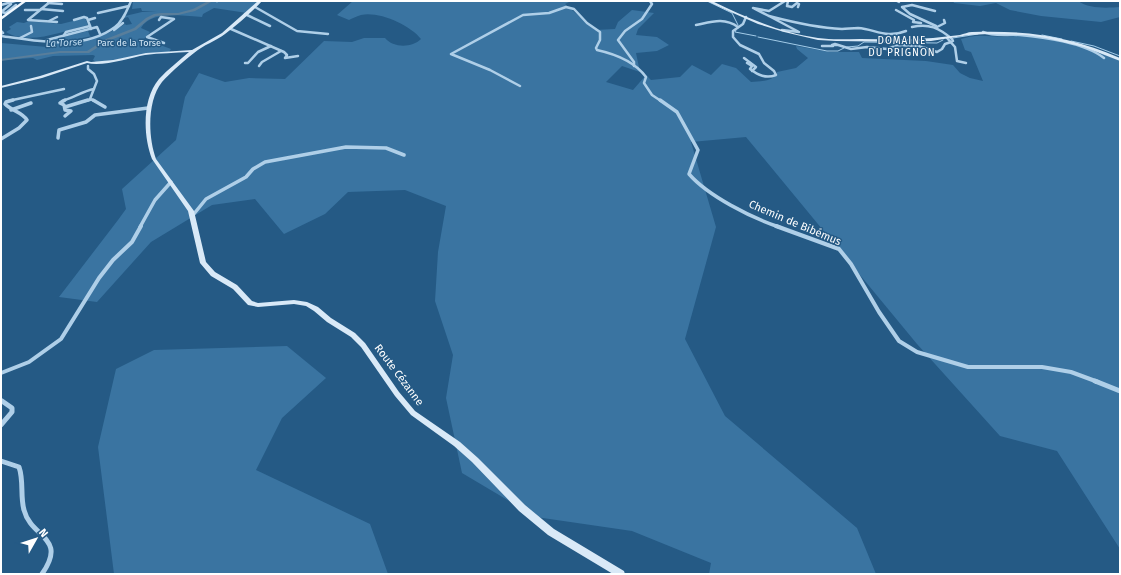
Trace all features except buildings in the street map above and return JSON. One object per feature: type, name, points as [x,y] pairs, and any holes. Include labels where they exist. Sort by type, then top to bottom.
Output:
[{"type":"main road","points":[[1,19],[24,1]]},
{"type":"street","points":[[1,5],[15,1]]},
{"type":"street","points":[[101,34],[120,22],[131,1]]},
{"type":"street","points":[[1,86],[87,65],[146,54],[191,51],[221,36],[260,1]]},
{"type":"street","name":"Chemin de Bibémus","points":[[650,1],[652,4],[641,20],[622,34],[618,40],[623,46],[623,50],[634,62],[634,66],[645,74],[646,77],[644,83],[652,94],[677,112],[689,132],[698,152],[689,174],[698,184],[761,221],[793,231],[839,249],[852,264],[879,312],[899,340],[917,352],[968,367],[1042,367],[1078,374],[1120,391]]},
{"type":"street","points":[[709,1],[746,19],[782,30],[822,39],[950,39],[983,32],[1056,38],[1100,51],[1120,60]]},
{"type":"street","points":[[782,30],[799,32],[753,8],[769,11],[784,1]]},
{"type":"street","points":[[788,1],[787,6],[792,7],[797,3],[799,4],[798,7]]},
{"type":"street","points":[[57,22],[28,20],[50,2],[62,4]]},
{"type":"street","points":[[2,10],[11,4]]},
{"type":"street","points":[[2,10],[6,12],[16,5]]},
{"type":"street","points":[[935,11],[912,5],[902,7],[909,14],[932,22],[950,39],[955,47],[957,61],[966,63]]},
{"type":"street","points":[[98,13],[129,6]]},
{"type":"street","points":[[520,86],[490,70],[451,54],[523,15],[547,13],[567,6],[574,9],[587,23],[600,32],[599,44],[596,48],[597,50],[625,59],[634,66]]},
{"type":"street","points":[[253,8],[297,31],[328,34]]},
{"type":"street","points":[[25,10],[63,12]]},
{"type":"street","points":[[896,10],[914,20],[914,23],[929,23],[936,26]]},
{"type":"street","points":[[246,14],[270,26]]},
{"type":"street","points":[[49,22],[57,16]]},
{"type":"street","points":[[769,16],[791,22],[842,29],[859,28],[881,34],[901,33],[906,31]]},
{"type":"street","points":[[74,20],[84,17],[88,20],[95,18]]},
{"type":"street","points":[[159,20],[161,17],[174,19],[147,37],[164,43]]},
{"type":"street","points":[[746,19],[743,24],[732,34],[737,42],[758,54],[764,63],[776,74],[770,78],[752,71]]},
{"type":"street","points":[[88,20],[90,27]]},
{"type":"street","points":[[912,27],[927,24],[936,26],[945,23],[944,20]]},
{"type":"street","points":[[696,25],[713,21],[726,21],[733,22],[738,27]]},
{"type":"street","points":[[1,33],[8,37],[60,42],[73,41],[113,30],[123,23]]},
{"type":"street","points":[[19,38],[32,32],[30,26]]},
{"type":"street","points":[[46,40],[90,27],[97,27],[101,34]]},
{"type":"street","points":[[230,28],[281,51],[286,54],[285,58],[298,56]]},
{"type":"street","points":[[1019,35],[1058,42],[1096,52],[1104,58]]},
{"type":"street","points":[[822,46],[833,46],[833,44],[835,44],[851,49],[867,47],[887,49],[898,45],[919,46],[937,52],[942,49],[950,39]]},
{"type":"street","points":[[245,63],[248,63],[258,52],[271,46]]},
{"type":"street","points":[[58,138],[59,130],[86,122],[95,115],[148,108],[158,83],[191,51]]},
{"type":"street","points":[[259,66],[262,62],[281,51]]},
{"type":"street","points":[[744,58],[756,67],[752,71]]},
{"type":"street","points":[[747,63],[752,65],[750,69],[752,71]]},
{"type":"street","points":[[87,65],[88,69],[94,74],[97,80],[90,96],[90,100]]},
{"type":"street","points":[[1,139],[19,128],[27,120],[24,115],[11,110],[5,104],[6,102],[64,89]]},
{"type":"street","points":[[65,116],[71,112],[65,110],[65,107],[60,102],[78,96],[85,91],[94,89]]},
{"type":"street","points":[[65,107],[90,100],[105,107]]},
{"type":"street","points":[[11,110],[31,103]]},
{"type":"street","name":"Route Cézanne","points":[[148,108],[150,150],[193,215],[196,236],[203,263],[213,274],[235,288],[250,304],[301,303],[312,306],[329,320],[353,335],[363,344],[397,394],[413,413],[457,444],[475,460],[522,508],[551,532],[621,574]]},
{"type":"street","points":[[193,215],[206,199],[246,177],[253,169],[265,162],[346,147],[386,148],[404,156]]},
{"type":"street","points":[[1,373],[29,362],[61,339],[99,278],[113,260],[132,242],[155,200],[171,182]]},
{"type":"street","points":[[1,401],[12,408],[12,412],[1,425]]},
{"type":"street","points":[[1,461],[18,467],[22,474],[21,498],[27,519],[50,544],[52,551],[48,564],[42,574]]},
{"type":"green space","name":"Parc de la Torse","points":[[133,1],[259,1],[247,13],[214,8],[203,14],[202,17],[169,15],[160,16],[146,22],[141,28],[150,32],[144,39],[171,49],[169,52],[96,62],[93,60],[95,56],[93,55],[53,56],[37,60],[33,58],[1,60],[1,43],[47,47],[62,41],[99,36],[113,31],[125,24],[132,24],[128,17],[124,18],[125,16],[142,12],[157,12],[142,11],[141,8],[132,9]]},
{"type":"green space","points":[[353,1],[571,1],[565,4],[595,30],[615,29],[618,22],[632,10],[654,13],[638,29],[636,35],[657,37],[669,45],[657,51],[636,53],[640,72],[622,66],[606,82],[633,90],[646,75],[651,80],[680,77],[692,65],[711,75],[722,64],[736,68],[751,82],[770,79],[773,78],[777,72],[796,68],[808,58],[797,49],[796,46],[830,52],[859,52],[862,58],[926,61],[953,65],[960,73],[970,78],[983,81],[971,52],[965,50],[961,39],[972,36],[1037,37],[1073,44],[1120,61],[1120,549],[1057,451],[1000,436],[917,344],[746,137],[691,142],[716,227],[685,339],[725,416],[857,528],[876,574],[709,574],[711,563],[632,531],[536,517],[462,473],[446,398],[453,355],[435,301],[438,252],[446,206],[405,190],[348,192],[325,214],[284,234],[255,199],[212,205],[151,242],[97,302],[59,297],[126,209],[122,189],[176,140],[185,97],[199,73],[225,82],[249,78],[285,79],[324,41],[352,42],[364,38],[385,38],[393,44],[403,46],[413,44],[421,39],[402,24],[385,17],[368,14],[360,15],[349,20],[337,15]]},
{"type":"green space","points":[[953,1],[1078,1],[1082,4],[1093,7],[1120,7],[1120,17],[1101,22],[1041,16],[1010,10],[996,3],[980,6],[954,3]]},
{"type":"green space","points":[[85,18],[88,25],[57,34],[35,38],[15,36],[6,32],[11,29],[9,27],[17,22],[24,23],[29,21],[61,24]]},
{"type":"green space","points":[[88,31],[90,36],[92,36],[67,41],[51,40]]},
{"type":"green space","points":[[287,346],[326,378],[282,418],[256,470],[370,524],[388,574],[114,574],[98,447],[116,369],[154,350]]},
{"type":"waterway","name":"La Torse","points":[[1,60],[60,52],[88,52],[107,40],[135,29],[147,19],[155,15],[178,14],[194,10],[211,1]]},
{"type":"waterway","name":"La Torse","points":[[707,1],[732,13],[738,25]]},
{"type":"waterway","points":[[736,30],[735,32],[756,36]]},
{"type":"waterway","points":[[953,38],[978,34]]},
{"type":"waterway","points":[[1042,35],[1062,39]]},
{"type":"waterway","points":[[758,37],[827,51],[838,51],[844,48]]},
{"type":"waterway","points":[[847,47],[858,46],[864,42],[937,43],[943,40]]},
{"type":"waterway","points":[[1071,41],[1094,46],[1120,56]]},
{"type":"district","name":"DOMAINE DU PRIGNON","points":[[902,46]]}]
